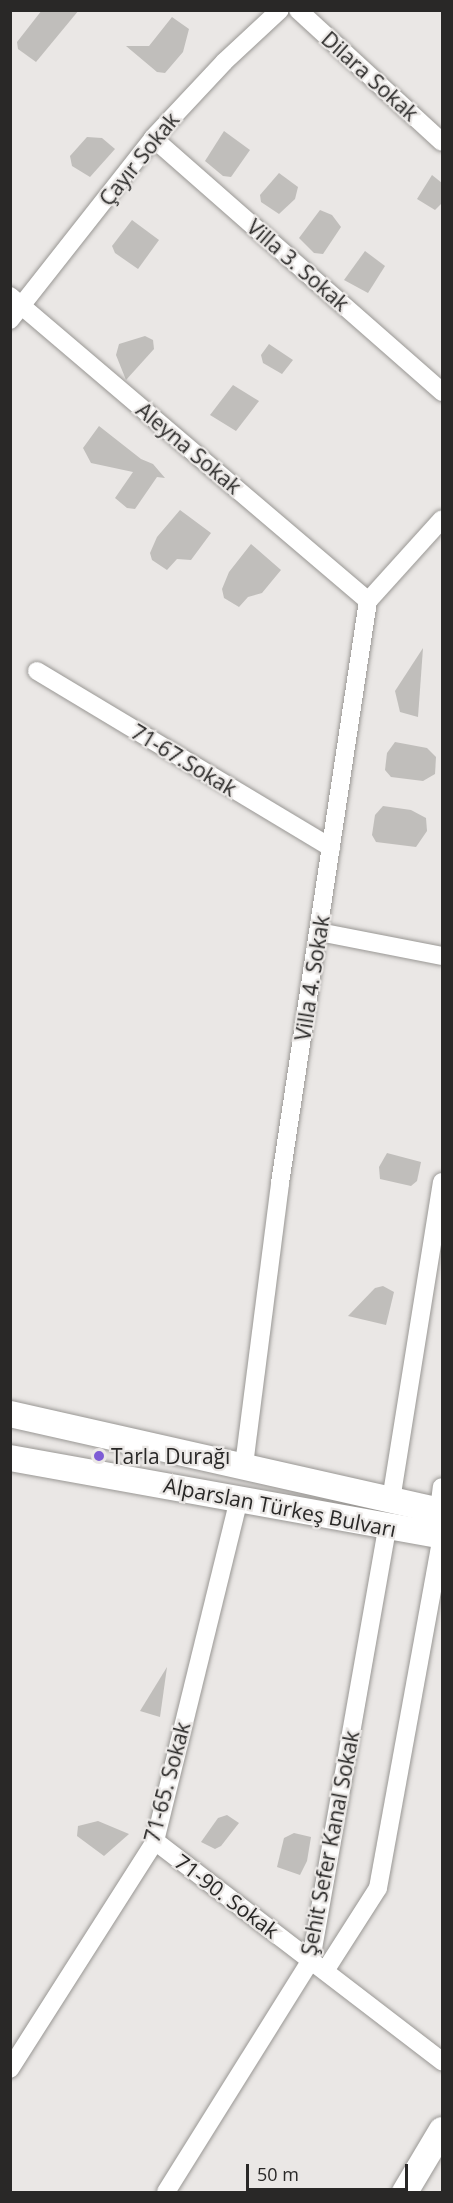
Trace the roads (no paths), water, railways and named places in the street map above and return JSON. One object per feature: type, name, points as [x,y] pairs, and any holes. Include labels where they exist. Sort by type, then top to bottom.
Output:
[{"type":"street","name":"Çayır Sokak","points":[[14,307],[153,138],[224,62],[280,10]]},
{"type":"street","name":"Dilara Sokak","points":[[298,10],[442,142]]},
{"type":"street","name":"Villa 3. Sokak","points":[[153,138],[442,392]]},
{"type":"street","name":"Aleyna Sokak","points":[[14,307],[369,601]]},
{"type":"street","points":[[369,601],[442,519]]},
{"type":"street","name":"Villa 4. Sokak","points":[[244,1465],[280,1183],[369,601]]},
{"type":"street","name":"71-67.Sokak","points":[[37,671],[331,848]]},
{"type":"street","points":[[319,932],[442,956]]},
{"type":"street","points":[[391,1500],[442,1182]]},
{"type":"street","name":"Alparslan Türkeş Bulvarı","points":[[10,1414],[391,1500],[441,1503]]},
{"type":"street","name":"Alparslan Türkeş Bulvarı","points":[[10,1458],[387,1528],[442,1536]]},
{"type":"street","name":"71-65. Sokak","points":[[10,2069],[155,1841],[239,1499]]},
{"type":"street","name":"Şehit Sefer Kanal Sokak","points":[[166,2193],[311,1960],[387,1528]]},
{"type":"street","name":"Şehit Sefer Kanal Sokak","points":[[325,1971],[378,1888],[442,1536]]},
{"type":"street","name":"71-90. Sokak","points":[[155,1841],[442,2061]]},
{"type":"street","points":[[405,2193],[442,2130]]},
{"type":"place","name":"Tarla Durağı","points":[[99,1456]]}]
